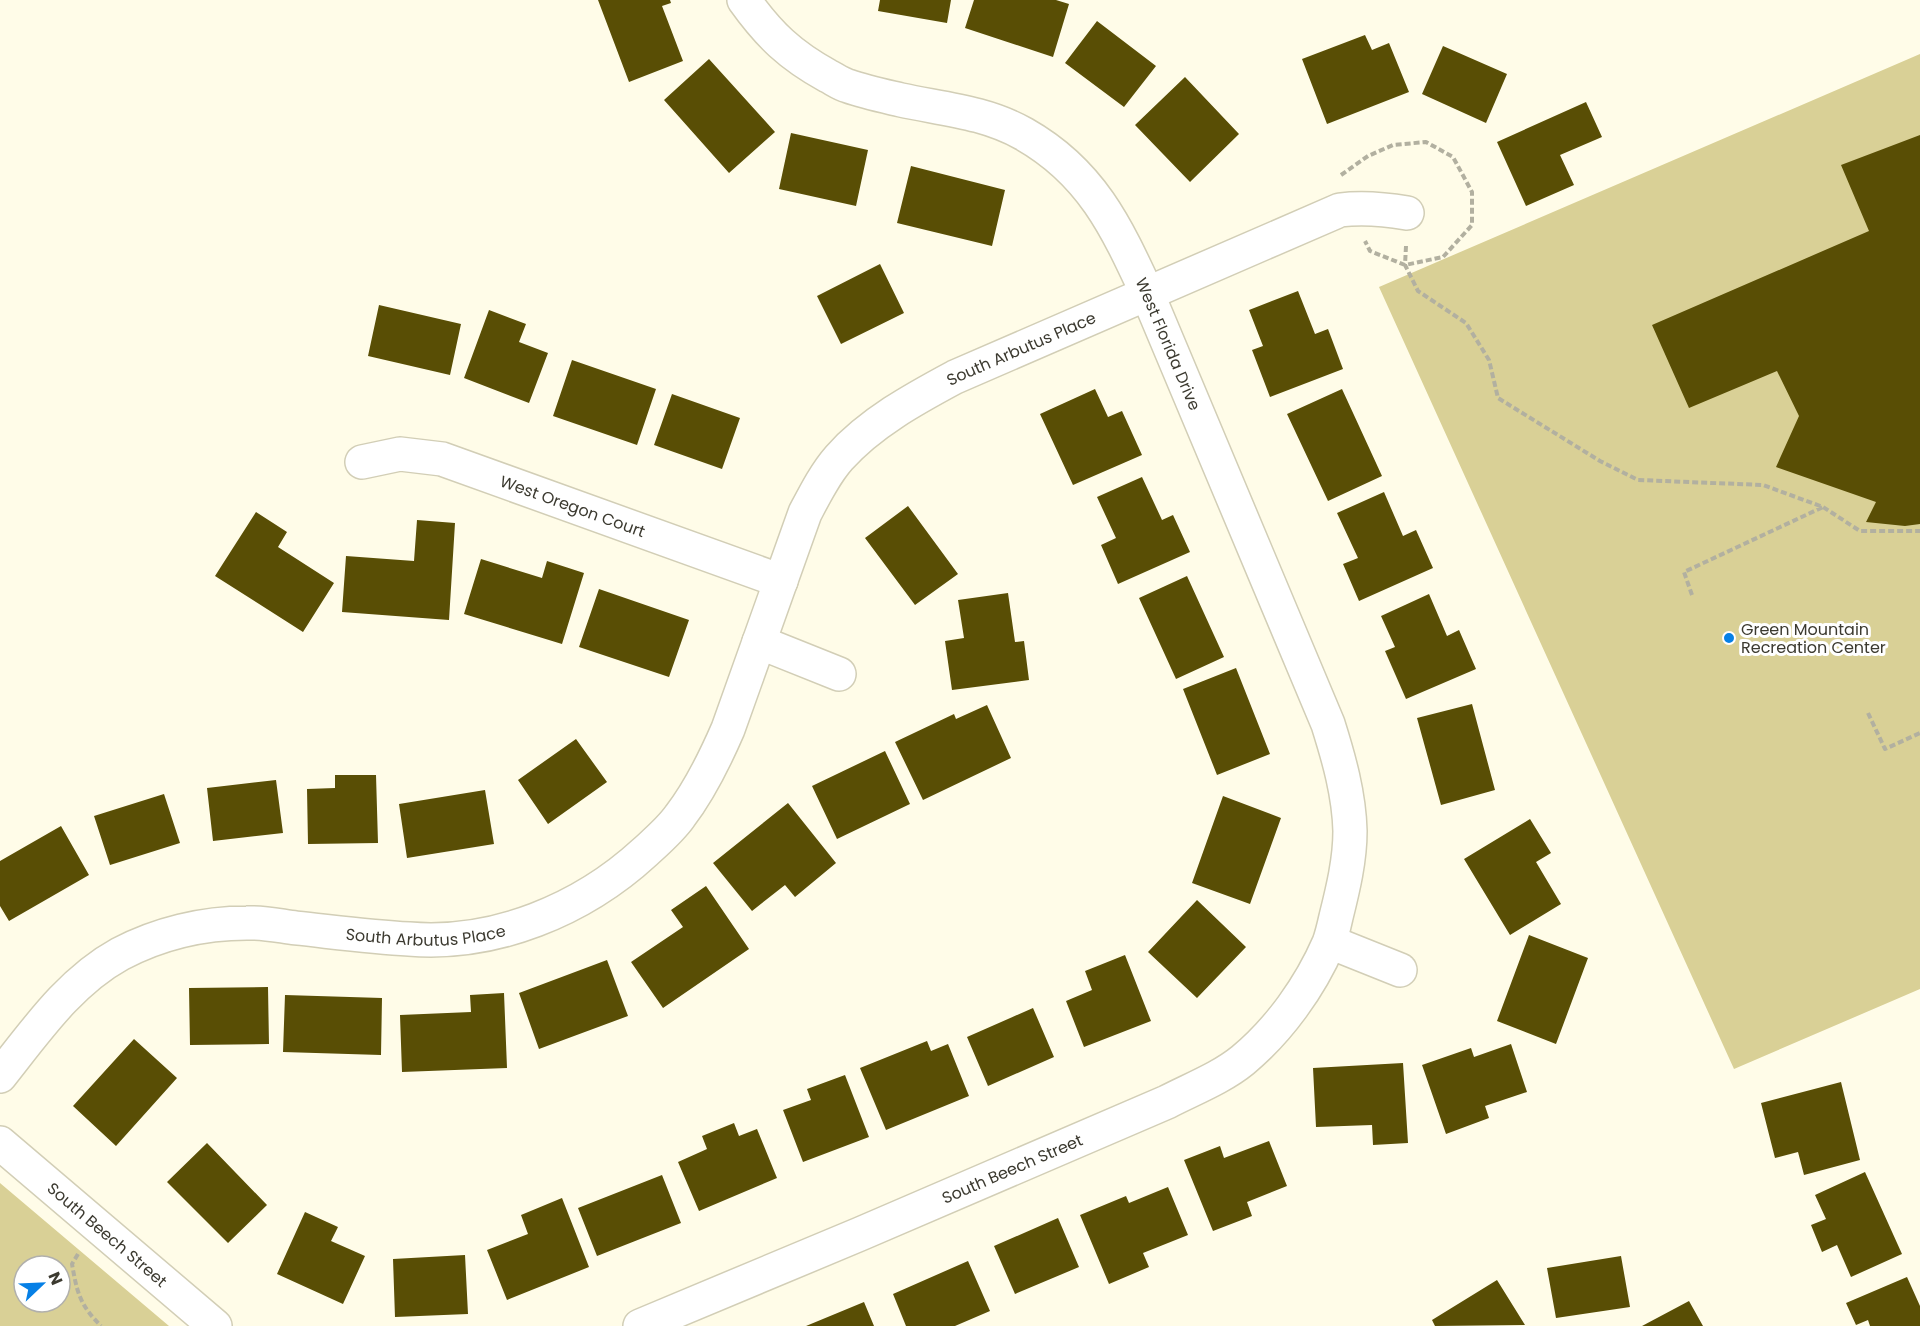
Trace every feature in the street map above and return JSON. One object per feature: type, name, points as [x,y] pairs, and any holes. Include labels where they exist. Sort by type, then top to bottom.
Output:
[{"type":"street","name":"West Florida Drive","points":[[744,0],[762,25],[786,49],[811,67],[846,86],[902,100],[951,108],[993,120],[1023,134],[1056,156],[1082,180],[1104,207],[1122,238],[1148,293],[1328,724],[1341,765],[1350,832],[1343,890]]},
{"type":"street","name":"South Arbutus Place","points":[[0,1076],[64,997],[93,971],[121,954],[180,931],[214,924],[249,922],[448,941],[479,937],[547,915],[607,882],[634,862],[680,818],[698,790],[728,729],[804,513],[838,459],[861,436],[915,399],[955,377],[1340,210],[1357,207],[1407,213]]},
{"type":"street","name":"West Oregon Court","points":[[362,462],[400,454],[442,459],[781,581]]},
{"type":"street","points":[[759,642],[839,674]]},
{"type":"street","name":"South Beech Street","points":[[640,1326],[860,1234],[1167,1102],[1208,1082],[1241,1061],[1272,1033],[1294,1004],[1330,942],[1343,890]]},
{"type":"street","points":[[1330,942],[1400,970]]},
{"type":"street","name":"South Beech Street","points":[[0,1143],[215,1326]]},
{"type":"path","points":[[1407,213],[1406,265],[1418,291],[1466,323],[1489,360],[1498,398],[1600,461],[1638,480],[1763,484],[1823,507],[1860,531],[1920,531]]},
{"type":"path","points":[[1692,595],[1684,572],[1823,507]]},
{"type":"path","points":[[1868,713],[1885,749],[1920,733]]},
{"type":"path","points":[[95,1225],[72,1264],[76,1292],[92,1317],[101,1326]]},
{"type":"shaded area","name":"Green Mountain Recreation Center","points":[[1920,54],[1920,989],[1734,1069],[1379,287]]},
{"type":"shaded area","points":[[0,1183],[169,1326],[0,1326]]},
{"type":"building","points":[[598,0],[670,0],[671,3],[662,6],[683,61],[629,82]]},
{"type":"building","points":[[880,0],[951,0],[947,23],[878,11]]},
{"type":"building","points":[[974,0],[1056,0],[1069,4],[1053,57],[965,28]]},
{"type":"building","points":[[1097,21],[1156,66],[1124,107],[1065,63]]},
{"type":"building","points":[[1365,35],[1372,50],[1389,43],[1409,92],[1327,124],[1302,59]]},
{"type":"building","points":[[1443,46],[1507,74],[1486,123],[1422,94]]},
{"type":"building","points":[[709,59],[775,132],[729,173],[664,100]]},
{"type":"building","points":[[1185,77],[1239,134],[1190,182],[1135,125]]},
{"type":"building","points":[[1586,102],[1602,137],[1560,155],[1574,185],[1526,206],[1497,142]]},
{"type":"building","points":[[791,133],[868,150],[856,206],[779,189]]},
{"type":"building","points":[[1920,135],[1920,524],[1905,526],[1866,522],[1876,502],[1776,467],[1799,416],[1777,371],[1689,408],[1652,325],[1869,231],[1841,165]]},
{"type":"building","points":[[911,166],[1005,190],[992,246],[897,223]]},
{"type":"building","points":[[880,264],[904,313],[841,344],[817,296]]},
{"type":"building","points":[[1298,291],[1315,334],[1328,329],[1343,369],[1270,397],[1252,350],[1263,346],[1249,310]]},
{"type":"building","points":[[379,305],[461,324],[450,375],[368,356]]},
{"type":"building","points":[[489,310],[526,324],[519,342],[548,353],[529,403],[464,378]]},
{"type":"building","points":[[572,360],[656,389],[637,445],[553,416]]},
{"type":"building","points":[[1095,389],[1108,417],[1122,411],[1142,455],[1073,485],[1040,414]]},
{"type":"building","points":[[1342,389],[1382,476],[1328,501],[1287,414]]},
{"type":"building","points":[[672,394],[740,418],[722,469],[654,445]]},
{"type":"building","points":[[1142,477],[1162,520],[1173,515],[1190,552],[1118,584],[1101,545],[1116,538],[1097,497]]},
{"type":"building","points":[[1384,492],[1403,536],[1416,530],[1433,568],[1359,601],[1343,564],[1358,558],[1337,513]]},
{"type":"building","points":[[908,506],[958,574],[915,605],[865,538]]},
{"type":"building","points":[[256,512],[287,532],[278,547],[334,583],[303,632],[215,576]]},
{"type":"building","points":[[417,520],[455,523],[449,620],[342,612],[346,556],[414,561]]},
{"type":"building","points":[[481,559],[542,578],[547,561],[584,573],[562,644],[464,614]]},
{"type":"building","points":[[1187,576],[1224,657],[1176,679],[1139,598]]},
{"type":"building","points":[[599,589],[689,620],[669,677],[579,647]]},
{"type":"building","points":[[1008,593],[1015,642],[1024,641],[1029,680],[952,690],[945,641],[964,638],[958,600]]},
{"type":"building","points":[[1429,594],[1447,636],[1459,630],[1476,669],[1406,699],[1385,651],[1395,647],[1381,616]]},
{"type":"building","points":[[1236,668],[1270,754],[1217,775],[1183,689]]},
{"type":"building","points":[[1472,704],[1495,790],[1441,805],[1417,718]]},
{"type":"building","points":[[987,705],[1011,758],[923,800],[895,742],[954,714],[956,719]]},
{"type":"building","points":[[576,739],[607,782],[548,824],[518,780]]},
{"type":"building","points":[[885,751],[910,804],[837,839],[812,786]]},
{"type":"building","points":[[335,775],[376,775],[378,843],[308,844],[307,789],[335,788]]},
{"type":"building","points":[[276,780],[283,833],[213,841],[207,788]]},
{"type":"building","points":[[485,790],[494,844],[407,858],[399,804]]},
{"type":"building","points":[[164,794],[180,843],[110,865],[94,816]]},
{"type":"building","points":[[1223,796],[1281,818],[1250,904],[1192,883]]},
{"type":"building","points":[[788,803],[836,863],[795,897],[785,885],[752,911],[713,863]]},
{"type":"building","points":[[1530,819],[1551,853],[1536,862],[1561,904],[1510,935],[1464,859]]},
{"type":"building","points":[[61,826],[89,875],[9,921],[0,906],[0,861]]},
{"type":"building","points":[[706,886],[749,949],[663,1008],[631,962],[683,927],[671,910]]},
{"type":"building","points":[[1197,900],[1246,947],[1197,998],[1148,952]]},
{"type":"building","points":[[1529,935],[1588,958],[1556,1044],[1497,1021]]},
{"type":"building","points":[[1125,955],[1151,1021],[1084,1047],[1066,1001],[1092,990],[1085,971]]},
{"type":"building","points":[[607,960],[628,1016],[539,1049],[519,993]]},
{"type":"building","points":[[268,987],[269,1044],[190,1045],[189,988]]},
{"type":"building","points":[[504,993],[507,1068],[402,1072],[400,1015],[471,1012],[470,995]]},
{"type":"building","points":[[285,995],[382,998],[381,1055],[283,1052]]},
{"type":"building","points":[[1033,1008],[1054,1057],[988,1086],[967,1037]]},
{"type":"building","points":[[134,1039],[177,1078],[116,1146],[73,1106]]},
{"type":"building","points":[[927,1041],[931,1051],[948,1044],[969,1096],[886,1130],[860,1068]]},
{"type":"building","points":[[1511,1044],[1527,1092],[1485,1106],[1489,1118],[1446,1134],[1422,1065],[1471,1048],[1474,1057]]},
{"type":"building","points":[[1403,1063],[1408,1143],[1373,1145],[1372,1125],[1316,1127],[1313,1068]]},
{"type":"building","points":[[845,1075],[869,1137],[803,1162],[783,1110],[811,1100],[807,1089]]},
{"type":"building","points":[[1841,1082],[1860,1160],[1804,1175],[1798,1152],[1775,1158],[1761,1103]]},
{"type":"building","points":[[734,1123],[739,1136],[757,1129],[777,1178],[699,1211],[678,1162],[707,1149],[702,1136]]},
{"type":"building","points":[[1269,1141],[1287,1186],[1247,1202],[1252,1216],[1213,1231],[1184,1160],[1220,1146],[1224,1158]]},
{"type":"building","points":[[207,1143],[267,1205],[228,1243],[167,1182]]},
{"type":"building","points":[[1865,1172],[1902,1254],[1851,1277],[1837,1245],[1822,1252],[1811,1225],[1826,1219],[1815,1195]]},
{"type":"building","points":[[662,1175],[681,1223],[597,1256],[578,1208]]},
{"type":"building","points":[[1168,1187],[1188,1235],[1143,1253],[1149,1267],[1109,1284],[1080,1215],[1126,1196],[1129,1203]]},
{"type":"building","points":[[562,1198],[589,1267],[507,1300],[487,1250],[528,1234],[521,1215]]},
{"type":"building","points":[[305,1212],[338,1227],[331,1241],[365,1256],[343,1304],[277,1274]]},
{"type":"building","points":[[1058,1218],[1079,1267],[1015,1294],[994,1246]]},
{"type":"building","points":[[465,1255],[468,1314],[395,1317],[393,1259]]},
{"type":"building","points":[[1621,1256],[1630,1307],[1556,1318],[1547,1268]]},
{"type":"building","points":[[968,1261],[990,1311],[955,1326],[906,1326],[893,1294]]},
{"type":"building","points":[[1907,1277],[1920,1306],[1920,1326],[1870,1326],[1868,1320],[1856,1325],[1846,1303]]},
{"type":"building","points":[[1497,1280],[1525,1325],[1435,1326],[1432,1320]]},
{"type":"building","points":[[1689,1301],[1703,1326],[1642,1326]]},
{"type":"building","points":[[864,1302],[874,1326],[806,1326]]},
{"type":"place","name":"Green Mountain Recreation Center","points":[[1729,638]]}]
